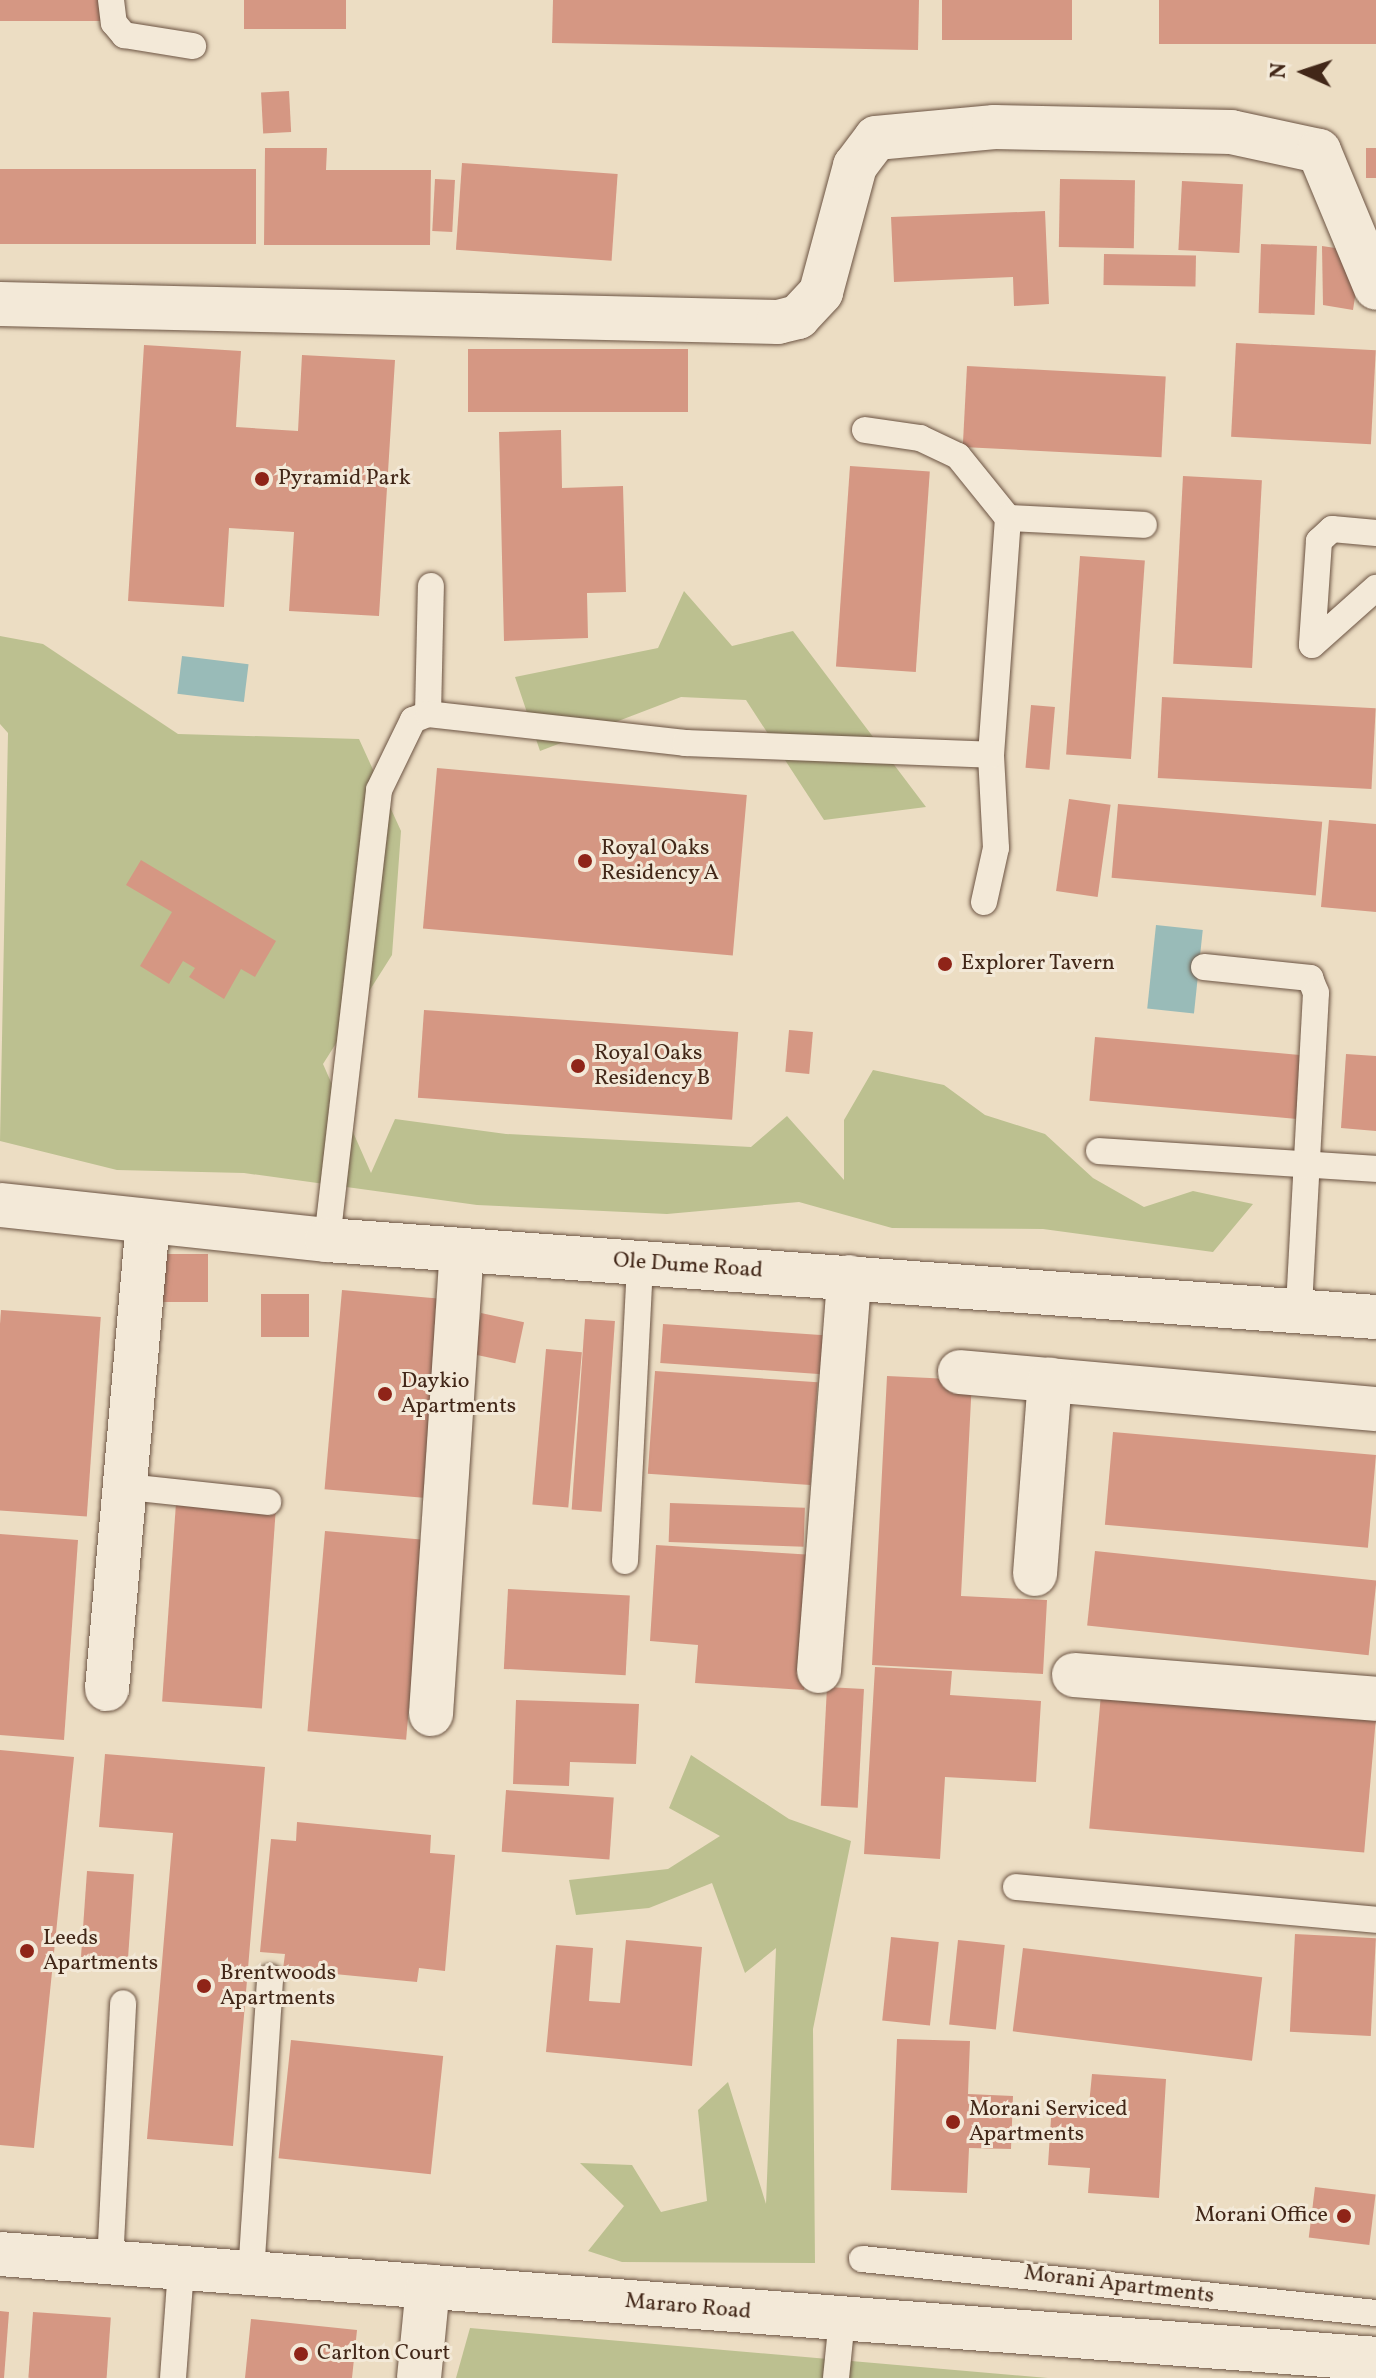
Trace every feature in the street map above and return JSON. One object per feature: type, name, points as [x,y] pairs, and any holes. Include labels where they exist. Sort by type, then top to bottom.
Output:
[{"type":"street","points":[[0,304],[778,322],[798,317],[821,292],[855,166],[876,138],[994,127],[1231,132],[1319,151],[1376,288]]},
{"type":"street","name":"Ole Dume Road","points":[[0,1205],[327,1240],[1376,1317]]},
{"type":"street","points":[[107,1689],[128,1487],[148,1222]]},
{"type":"street","points":[[431,1714],[462,1250]]},
{"type":"street","points":[[819,1671],[849,1277]]},
{"type":"street","points":[[960,1372],[1376,1409]]},
{"type":"street","points":[[1035,1574],[1050,1380]]},
{"type":"street","points":[[1074,1675],[1376,1699]]},
{"type":"street","name":"Mararo Road","points":[[0,2254],[1376,2359]]},
{"type":"street","points":[[419,2378],[428,2286]]},
{"type":"lane","points":[[111,0],[114,23],[124,35],[193,46]]},
{"type":"lane","points":[[865,430],[920,438],[958,456],[1008,518],[991,755],[996,848],[984,902]]},
{"type":"lane","points":[[1008,518],[1144,525]]},
{"type":"lane","points":[[1376,533],[1332,529],[1319,541],[1312,645],[1376,588]]},
{"type":"lane","points":[[428,714],[431,586]]},
{"type":"lane","points":[[327,1240],[379,790],[391,753],[413,720],[428,714],[685,743],[991,755]]},
{"type":"lane","points":[[1204,967],[1310,978],[1316,993],[1299,1312]]},
{"type":"lane","points":[[1099,1151],[1376,1169]]},
{"type":"lane","points":[[625,1561],[640,1262]]},
{"type":"lane","points":[[128,1487],[268,1502]]},
{"type":"lane","points":[[1016,1887],[1376,1920]]},
{"type":"lane","points":[[251,2274],[270,1978]]},
{"type":"lane","points":[[110,2263],[123,2003]]},
{"type":"lane","name":"Morani Apartments","points":[[862,2259],[1376,2313]]},
{"type":"lane","points":[[173,2378],[181,2270]]},
{"type":"lane","points":[[836,2378],[842,2319]]},
{"type":"green space","points":[[684,591],[732,646],[793,631],[926,807],[824,820],[746,700],[681,697],[540,751],[515,677],[658,648]]},
{"type":"green space","points":[[0,636],[43,644],[178,734],[359,739],[401,831],[392,955],[323,1064],[371,1173],[395,1119],[506,1134],[751,1147],[787,1116],[844,1180],[844,1120],[873,1070],[944,1085],[985,1115],[1045,1134],[1093,1178],[1144,1207],[1193,1191],[1253,1204],[1213,1252],[1043,1229],[892,1228],[799,1202],[667,1214],[477,1205],[244,1173],[117,1170],[0,1141],[8,733],[0,724]]},
{"type":"green space","points":[[691,1755],[789,1819],[851,1841],[813,2029],[815,2263],[622,2262],[588,2251],[624,2206],[580,2163],[632,2165],[661,2212],[707,2201],[698,2110],[728,2082],[766,2204],[776,1948],[745,1973],[712,1883],[649,1908],[576,1915],[569,1880],[668,1869],[720,1836],[669,1808]]},
{"type":"green space","points":[[470,2328],[1048,2378],[456,2378]]},
{"type":"water","points":[[182,656],[249,664],[244,702],[177,694]]},
{"type":"water","points":[[1156,925],[1203,930],[1194,1013],[1147,1009]]},
{"type":"building","points":[[0,0],[101,0],[101,21],[0,21]]},
{"type":"building","points":[[244,0],[346,0],[346,29],[244,29]]},
{"type":"building","points":[[553,0],[919,0],[918,50],[552,43]]},
{"type":"building","points":[[942,0],[1072,0],[1072,40],[942,40]]},
{"type":"building","points":[[1159,0],[1376,0],[1376,44],[1159,44]]},
{"type":"building","points":[[289,91],[291,132],[263,133],[261,92]]},
{"type":"building","points":[[265,148],[327,148],[326,170],[431,170],[430,245],[264,245]]},
{"type":"building","points":[[1366,148],[1376,148],[1376,178],[1366,178]]},
{"type":"building","points":[[462,163],[618,174],[612,261],[456,250]]},
{"type":"building","points":[[0,169],[256,169],[256,244],[0,244]]},
{"type":"building","points":[[435,179],[455,180],[452,232],[432,231]]},
{"type":"building","points":[[1060,179],[1135,180],[1134,248],[1059,247]]},
{"type":"building","points":[[1182,181],[1243,184],[1239,253],[1178,250]]},
{"type":"building","points":[[1045,211],[1049,304],[1014,306],[1013,277],[894,282],[891,217]]},
{"type":"building","points":[[1261,244],[1317,246],[1315,315],[1259,313]]},
{"type":"building","points":[[1322,246],[1362,252],[1353,310],[1323,305]]},
{"type":"building","points":[[1104,254],[1196,256],[1195,287],[1103,285]]},
{"type":"building","points":[[1236,343],[1376,350],[1371,444],[1231,437]]},
{"type":"building","name":"Pyramid Park","points":[[144,345],[241,351],[236,427],[298,431],[302,355],[395,360],[379,616],[289,611],[294,532],[229,528],[224,607],[128,601]]},
{"type":"building","points":[[468,349],[688,349],[688,412],[468,412]]},
{"type":"building","points":[[967,366],[1166,376],[1161,457],[963,447]]},
{"type":"building","points":[[561,430],[562,488],[623,486],[626,592],[587,593],[588,638],[504,641],[499,432]]},
{"type":"building","points":[[850,466],[930,472],[916,672],[836,667]]},
{"type":"building","points":[[1183,476],[1262,480],[1252,668],[1173,664]]},
{"type":"building","points":[[1080,556],[1145,561],[1131,759],[1066,755]]},
{"type":"building","points":[[1162,697],[1376,708],[1371,789],[1158,778]]},
{"type":"building","points":[[1031,705],[1055,707],[1049,770],[1026,768]]},
{"type":"building","name":"Royal Oaks Residency A","points":[[437,768],[747,795],[733,955],[423,928]]},
{"type":"building","points":[[1069,799],[1111,805],[1098,897],[1056,891]]},
{"type":"building","points":[[1118,804],[1322,822],[1316,896],[1112,878]]},
{"type":"building","points":[[1329,820],[1376,824],[1376,912],[1321,907]]},
{"type":"building","points":[[141,860],[276,941],[255,977],[241,969],[224,999],[189,977],[195,968],[183,961],[169,984],[140,966],[172,912],[126,885]]},
{"type":"building","name":"Royal Oaks Residency B","points":[[424,1010],[738,1032],[732,1120],[418,1098]]},
{"type":"building","points":[[789,1030],[813,1032],[809,1074],[785,1072]]},
{"type":"building","points":[[1095,1037],[1305,1055],[1300,1119],[1089,1101]]},
{"type":"building","points":[[1346,1054],[1376,1056],[1376,1131],[1341,1128]]},
{"type":"building","points":[[159,1254],[208,1254],[208,1302],[159,1302]]},
{"type":"building","name":"Daykio Apartments","points":[[342,1290],[441,1299],[423,1498],[325,1489]]},
{"type":"building","points":[[261,1294],[309,1294],[309,1337],[261,1337]]},
{"type":"building","points":[[1,1310],[101,1317],[87,1516],[0,1510]]},
{"type":"building","points":[[481,1313],[524,1322],[515,1363],[472,1354]]},
{"type":"building","points":[[585,1319],[615,1321],[602,1512],[572,1510]]},
{"type":"building","points":[[663,1324],[825,1335],[822,1374],[660,1363]]},
{"type":"building","points":[[546,1349],[582,1352],[568,1508],[532,1504]]},
{"type":"building","points":[[655,1371],[818,1382],[810,1485],[648,1474]]},
{"type":"building","points":[[887,1376],[972,1380],[961,1596],[1047,1600],[1043,1674],[872,1665]]},
{"type":"building","points":[[1113,1432],[1376,1455],[1368,1548],[1105,1525]]},
{"type":"building","points":[[176,1503],[276,1510],[262,1708],[162,1702]]},
{"type":"building","points":[[670,1503],[805,1508],[804,1547],[669,1542]]},
{"type":"building","points":[[325,1531],[424,1540],[406,1740],[307,1731]]},
{"type":"building","points":[[0,1534],[78,1540],[64,1740],[0,1735]]},
{"type":"building","points":[[656,1545],[814,1555],[804,1690],[695,1683],[698,1645],[650,1641]]},
{"type":"building","points":[[1095,1551],[1376,1581],[1369,1655],[1087,1626]]},
{"type":"building","points":[[508,1589],[630,1595],[626,1675],[504,1669]]},
{"type":"building","points":[[875,1667],[952,1671],[950,1695],[1041,1701],[1036,1782],[945,1777],[940,1859],[864,1854]]},
{"type":"building","points":[[827,1687],[864,1689],[858,1808],[821,1806]]},
{"type":"building","points":[[1101,1694],[1376,1718],[1364,1853],[1089,1828]]},
{"type":"building","points":[[516,1700],[639,1704],[636,1764],[570,1762],[569,1786],[513,1784]]},
{"type":"building","name":"Leeds Apartments","points":[[0,1750],[74,1757],[34,2148],[0,2145]]},
{"type":"building","name":"Brentwoods Apartments","points":[[105,1754],[265,1767],[233,2146],[147,2139],[173,1833],[99,1827]]},
{"type":"building","points":[[506,1790],[614,1798],[609,1859],[502,1852]]},
{"type":"building","points":[[297,1822],[431,1835],[430,1853],[455,1855],[445,1971],[419,1968],[417,1982],[283,1969],[285,1954],[260,1952],[271,1839],[296,1841]]},
{"type":"building","points":[[87,1871],[134,1874],[128,1961],[81,1958]]},
{"type":"building","points":[[1295,1934],[1376,1938],[1371,2036],[1290,2032]]},
{"type":"building","points":[[891,1937],[939,1942],[930,2026],[882,2021]]},
{"type":"building","points":[[626,1940],[702,1947],[692,2066],[546,2052],[556,1945],[593,1948],[589,2001],[620,2003]]},
{"type":"building","points":[[958,1940],[1005,1945],[996,2029],[949,2025]]},
{"type":"building","points":[[1023,1948],[1262,1977],[1252,2061],[1013,2031]]},
{"type":"building","name":"Morani Serviced Apartments","points":[[897,2039],[970,2041],[968,2094],[1013,2096],[1011,2149],[969,2148],[967,2193],[891,2190]]},
{"type":"building","points":[[291,2040],[443,2056],[431,2174],[279,2158]]},
{"type":"building","name":"Morani Serviced Apartments","points":[[1092,2074],[1166,2079],[1159,2198],[1088,2193],[1090,2168],[1048,2165],[1052,2103],[1089,2105]]},
{"type":"building","name":"Morani Office","points":[[1315,2187],[1376,2194],[1369,2245],[1309,2238]]},
{"type":"building","points":[[0,2311],[9,2312],[4,2378],[0,2378]]},
{"type":"building","points":[[33,2312],[111,2317],[107,2378],[28,2378]]},
{"type":"building","name":"Carlton Court","points":[[251,2319],[357,2330],[352,2378],[245,2378]]},
{"type":"place","name":"Pyramid Park","points":[[262,479]]},
{"type":"place","name":"Royal Oaks Residency A","points":[[585,861]]},
{"type":"place","name":"Explorer Tavern","points":[[945,964]]},
{"type":"place","name":"Royal Oaks Residency B","points":[[578,1066]]},
{"type":"place","name":"Daykio Apartments","points":[[385,1394]]},
{"type":"place","name":"Leeds Apartments","points":[[27,1951]]},
{"type":"place","name":"Brentwoods Apartments","points":[[204,1986]]},
{"type":"place","name":"Morani Serviced Apartments","points":[[953,2122]]},
{"type":"place","name":"Morani Office","points":[[1344,2216]]},
{"type":"place","name":"Carlton Court","points":[[301,2354]]}]
